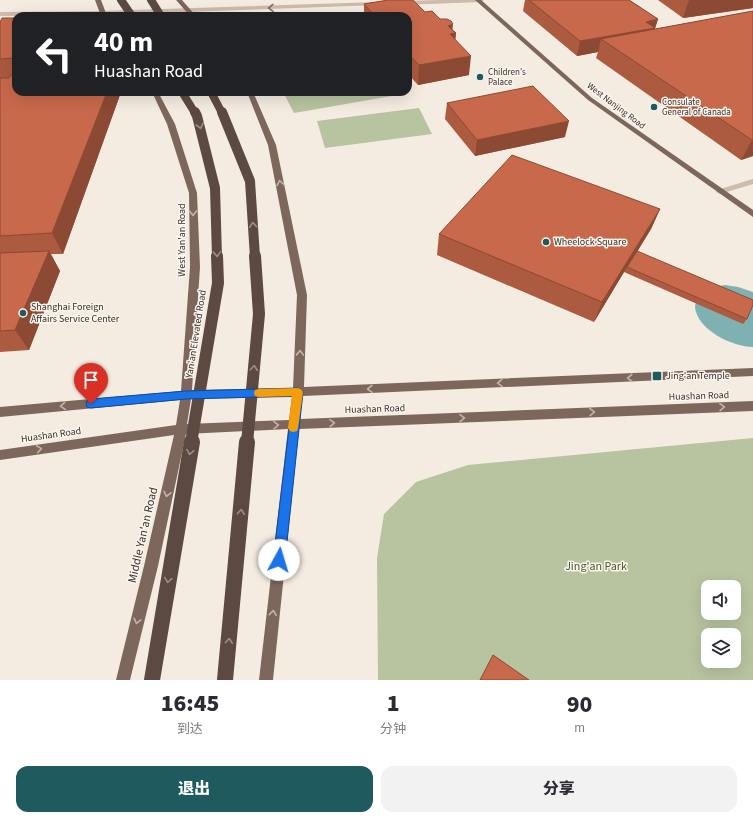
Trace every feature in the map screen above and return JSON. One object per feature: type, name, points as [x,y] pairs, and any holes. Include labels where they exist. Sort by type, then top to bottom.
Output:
[{"type":"highway","points":[[121,0],[129,12]]},
{"type":"highway","points":[[151,0],[158,12]]},
{"type":"highway","name":"Yan'an Elevated Road","points":[[152,680],[218,283],[215,188],[197,116],[184,96]]},
{"type":"highway","points":[[214,96],[250,181],[259,314],[225,680]]},
{"type":"main road","points":[[98,0],[102,12]]},
{"type":"main road","points":[[179,0],[189,11]]},
{"type":"main road","name":"West Nanjing Road","points":[[479,0],[590,99],[753,214]]},
{"type":"main road","name":"West Yan'an Road","points":[[157,96],[171,124],[193,193],[194,267],[186,395]]},
{"type":"main road","points":[[252,96],[272,145],[302,295],[298,392],[266,680]]},
{"type":"main road","name":"Huashan Road","points":[[0,412],[186,395],[298,392],[753,372]]},
{"type":"main road","name":"Middle Yan'an Road","points":[[123,680],[182,429],[186,395]]},
{"type":"main road","name":"Huashan Road","points":[[0,455],[182,429],[753,406]]},
{"type":"street","points":[[400,3],[479,0]]},
{"type":"street","points":[[168,12],[384,4]]},
{"type":"street","points":[[0,14],[12,14]]},
{"type":"street","points":[[720,192],[753,181]]},
{"type":"green space","points":[[285,96],[392,96],[294,113]]},
{"type":"green space","points":[[419,108],[432,134],[325,148],[317,121]]},
{"type":"green space","name":"Jing'an Park","points":[[753,438],[753,680],[378,680],[377,558],[384,514],[416,482],[468,465]]},
{"type":"water","points":[[725,285],[738,287],[753,292],[753,347],[736,344],[717,336],[702,323],[697,315],[695,307],[697,298],[713,287]]},
{"type":"building","points":[[388,0],[413,0],[425,12],[432,11],[440,19],[447,19],[451,21],[453,24],[448,26],[456,33],[450,34],[471,56],[419,65],[412,58],[412,12],[371,12],[364,4]]},
{"type":"building","points":[[529,0],[629,0],[658,19],[646,22],[655,28],[580,41]]},
{"type":"building","points":[[753,11],[753,140],[601,39]]},
{"type":"building","points":[[2,18],[12,18],[12,58],[0,59],[0,22]]},
{"type":"building","points":[[11,75],[12,96],[105,96],[52,233],[0,236],[0,78],[9,78]]},
{"type":"building","points":[[533,86],[569,121],[477,140],[447,103]]},
{"type":"building","name":"Wheelock Square","points":[[512,155],[660,209],[602,302],[439,234]]},
{"type":"building","points":[[49,251],[15,330],[0,331],[0,253]]},
{"type":"building","points":[[637,251],[753,300],[753,305],[747,319],[627,267]]},
{"type":"building","points":[[493,655],[529,680],[480,680]]},
{"type":"slow traffic","points":[[259,393],[298,392],[293,428]]},
{"type":"place","name":"Children's Palace","points":[[480,77]]},
{"type":"place","name":"Consulate General of Canada","points":[[654,107]]},
{"type":"place","name":"Wheelock Square","points":[[546,242]]},
{"type":"place","name":"Shanghai Foreign Affairs Service Center","points":[[23,313]]},
{"type":"place","name":"Jing'an Temple","points":[[657,376]]},
{"type":"route","points":[[91,404],[186,395],[298,392],[279,560]]}]
